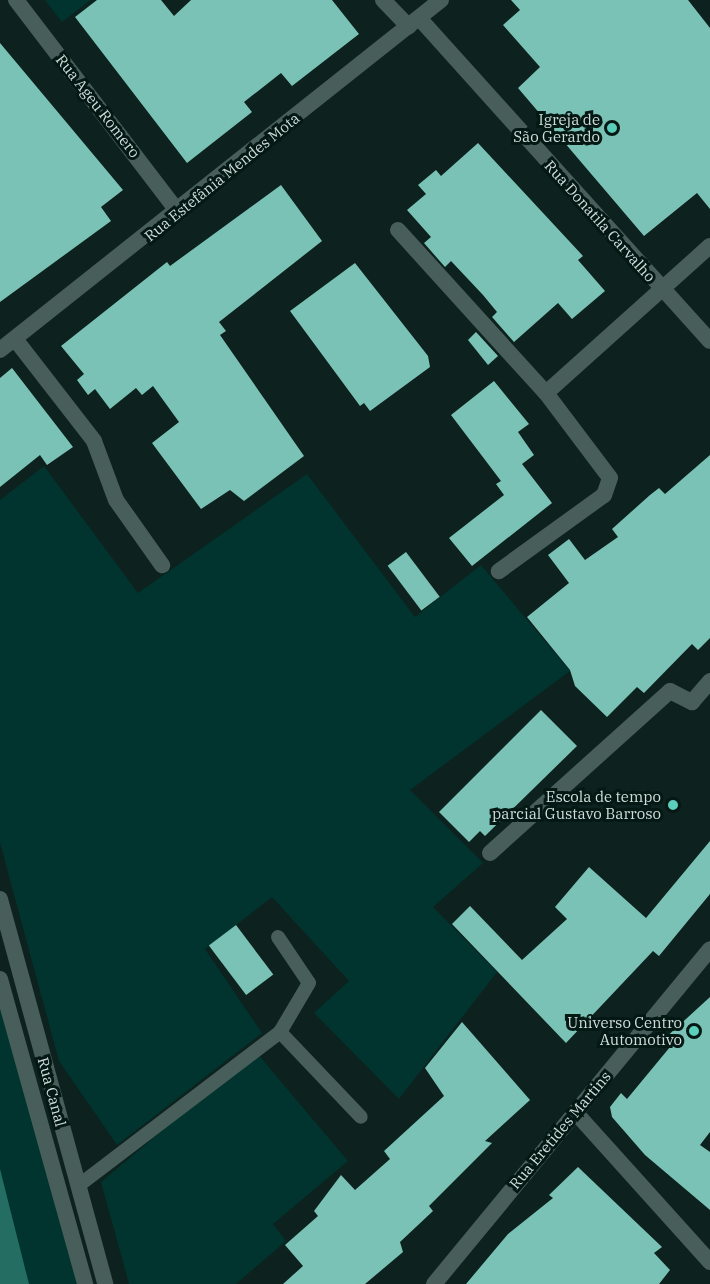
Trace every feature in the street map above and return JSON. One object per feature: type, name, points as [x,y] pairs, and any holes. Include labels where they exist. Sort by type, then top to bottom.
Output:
[{"type":"street","name":"Rua Ageu Romero","points":[[16,0],[179,213]]},
{"type":"street","name":"Rua Donatila Carvalho","points":[[383,0],[414,22],[710,341]]},
{"type":"street","name":"Rua Estefânia Mendes Mota","points":[[0,350],[179,213],[441,0]]},
{"type":"street","points":[[398,230],[546,393],[607,469],[610,487],[499,571]]},
{"type":"street","points":[[546,393],[710,246]]},
{"type":"street","points":[[15,339],[94,441],[116,500],[162,565]]},
{"type":"street","points":[[490,853],[670,691],[692,702],[710,681]]},
{"type":"street","name":"Rua Canal","points":[[0,899],[105,1284]]},
{"type":"street","name":"Rua Eretides Martins","points":[[434,1284],[710,949]]},
{"type":"street","points":[[0,979],[85,1284]]},
{"type":"street","points":[[575,1112],[710,1263]]},
{"type":"lane","points":[[78,1186],[280,1032],[309,983],[278,937]]},
{"type":"lane","points":[[280,1032],[362,1118]]},
{"type":"shaded area","points":[[45,0],[91,0],[62,22]]},
{"type":"shaded area","points":[[44,466],[138,593],[307,474],[415,617],[481,565],[570,671],[410,790],[483,863],[433,907],[497,972],[399,1099],[314,1013],[349,981],[272,897],[205,949],[262,1033],[117,1145],[59,1061],[0,843],[0,500]]},
{"type":"shaded area","points":[[0,979],[85,1284],[0,1284]]},
{"type":"shaded area","points":[[256,1052],[348,1161],[273,1224],[286,1241],[236,1284],[129,1284],[101,1182]]},
{"type":"shaded area","points":[[0,1169],[29,1284],[0,1284]]},
{"type":"building","points":[[97,0],[161,0],[174,16],[191,0],[332,0],[359,34],[292,86],[281,73],[244,102],[252,112],[187,163],[75,17]]},
{"type":"building","points":[[511,0],[688,0],[710,28],[710,209],[697,193],[644,236],[518,88],[540,67],[503,25],[520,10]]},
{"type":"building","points":[[0,43],[123,190],[101,207],[111,221],[0,302]]},
{"type":"building","points":[[478,143],[583,256],[578,260],[605,291],[572,319],[558,303],[514,342],[492,317],[497,312],[483,295],[451,261],[445,267],[424,243],[431,237],[407,210],[426,194],[418,185],[436,170],[441,176]]},
{"type":"building","points":[[281,185],[322,241],[219,322],[226,331],[220,335],[304,456],[244,501],[230,490],[201,509],[152,443],[179,422],[153,386],[142,395],[136,388],[110,409],[95,389],[88,395],[77,380],[84,374],[61,346],[167,262],[170,266]]},
{"type":"building","points":[[355,263],[428,356],[430,367],[370,411],[364,403],[360,406],[290,311]]},
{"type":"building","points":[[476,332],[498,356],[488,365],[468,340]]},
{"type":"building","points":[[12,368],[73,447],[47,465],[40,455],[0,487],[0,378]]},
{"type":"building","points":[[494,381],[529,424],[518,432],[534,455],[522,464],[552,503],[472,566],[449,538],[504,495],[496,484],[501,481],[451,415]]},
{"type":"building","points":[[710,455],[710,638],[698,650],[692,644],[644,693],[637,687],[607,717],[575,686],[570,670],[527,617],[569,583],[548,555],[569,539],[585,560],[618,537],[612,529],[650,495],[659,488],[665,494]]},
{"type":"building","points":[[406,552],[440,597],[421,611],[388,566]]},
{"type":"building","points":[[541,710],[577,746],[485,836],[480,831],[469,842],[439,812]]},
{"type":"building","points":[[710,841],[710,894],[659,956],[653,951],[566,1043],[452,924],[470,906],[522,960],[567,919],[555,907],[589,867],[646,918]]},
{"type":"building","points":[[236,925],[273,975],[246,995],[209,945]]},
{"type":"building","points":[[710,997],[710,1132],[700,1145],[710,1152],[710,1210],[645,1155],[612,1117],[610,1107],[621,1093],[627,1099],[670,1047],[662,1041]]},
{"type":"building","points":[[462,1022],[530,1100],[485,1141],[492,1143],[429,1206],[433,1211],[400,1242],[403,1252],[365,1284],[283,1284],[303,1266],[285,1245],[318,1216],[314,1211],[341,1175],[355,1190],[390,1159],[384,1151],[444,1096],[425,1068]]},
{"type":"building","points":[[578,1167],[662,1247],[654,1253],[670,1270],[659,1284],[466,1284],[508,1234],[553,1198],[549,1195]]},
{"type":"place","name":"Igreja de São Gerardo","points":[[612,128]]},
{"type":"place","name":"Escola de tempo parcial Gustavo Barroso","points":[[673,805]]},
{"type":"place","name":"Universo Centro Automotivo","points":[[694,1031]]}]
